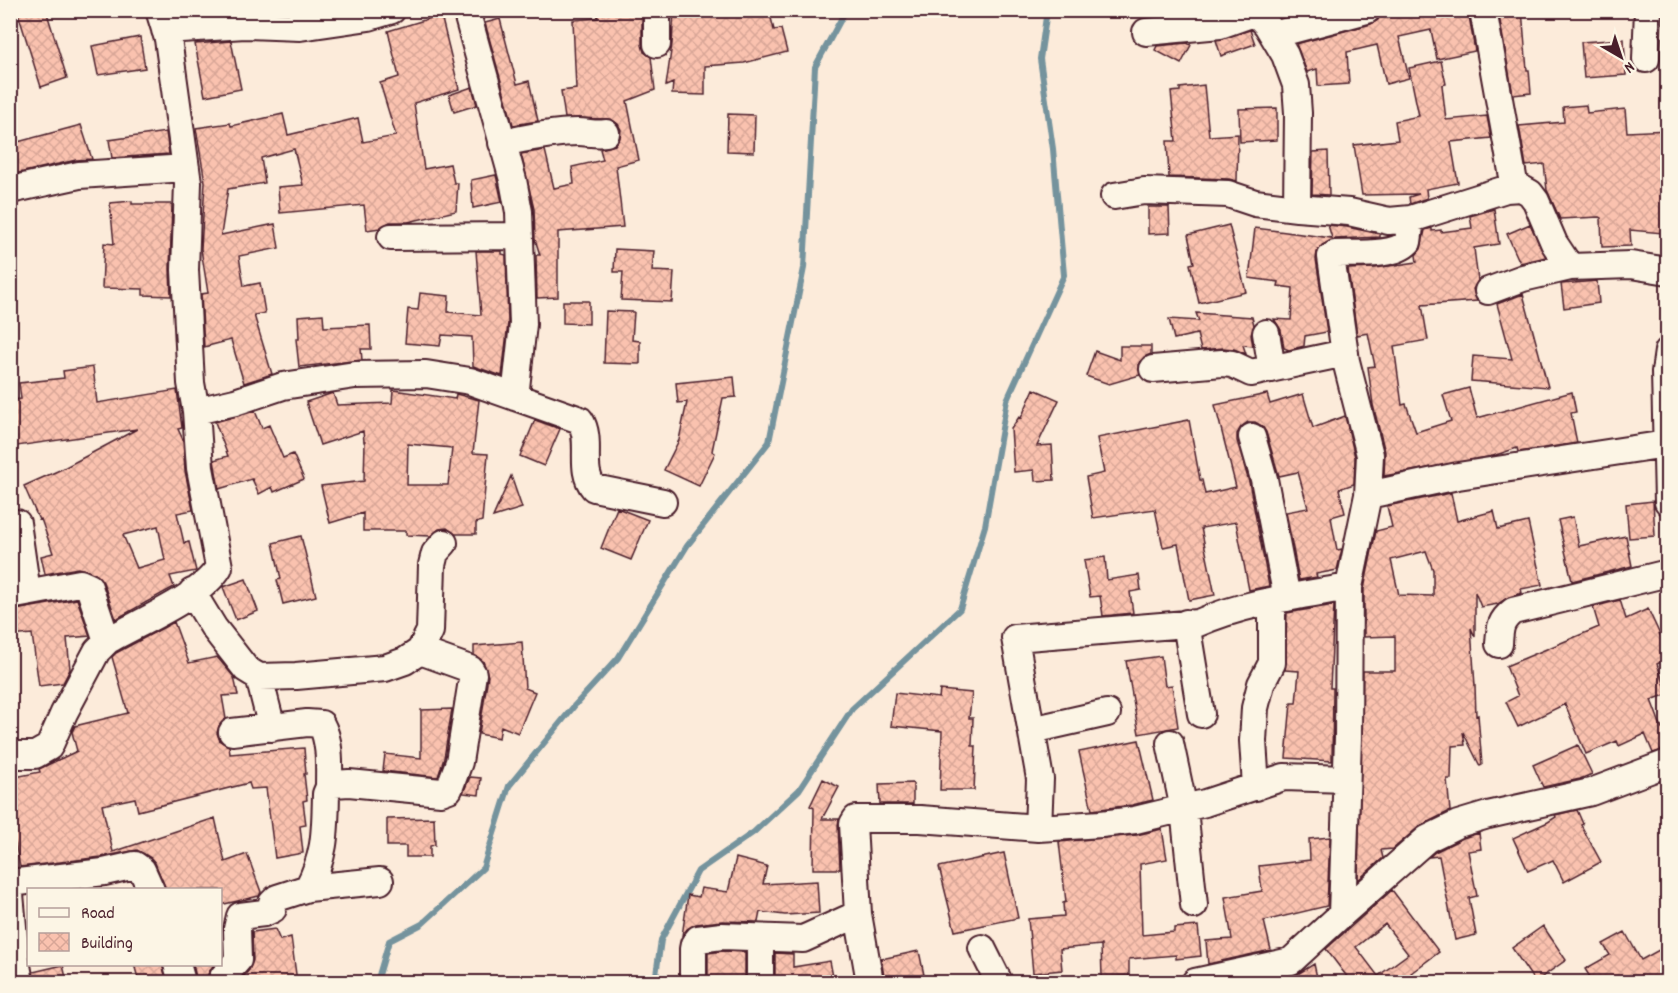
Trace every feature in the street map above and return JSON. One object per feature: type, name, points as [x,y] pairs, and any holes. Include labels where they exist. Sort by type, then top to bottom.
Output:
[{"type":"street","points":[[10,755],[35,755],[49,747],[97,651],[106,641],[192,592],[214,577],[219,567],[200,468],[196,411],[191,383],[185,270],[187,176],[162,20],[300,27],[369,17],[392,10]]},
{"type":"street","points":[[466,10],[513,180],[519,212],[523,324],[515,397]]},
{"type":"street","points":[[657,10],[657,44]]},
{"type":"street","points":[[1273,35],[1367,10]]},
{"type":"street","points":[[1483,10],[1515,189]]},
{"type":"street","points":[[1646,59],[1648,10]]},
{"type":"street","points":[[1146,32],[1220,25],[1253,12],[1267,25],[1285,54],[1296,85],[1297,208]]},
{"type":"street","points":[[502,143],[581,131],[595,135],[606,133]]},
{"type":"street","points":[[10,190],[79,175],[187,176]]},
{"type":"street","points":[[1114,196],[1144,191],[1228,194],[1255,203],[1349,212],[1389,221],[1411,219],[1506,189],[1521,188],[1530,193],[1536,201],[1554,243],[1570,267]]},
{"type":"street","points":[[1342,914],[1349,587],[1368,495],[1370,454],[1345,353],[1331,257],[1335,254],[1386,252],[1399,249],[1408,242],[1411,219]]},
{"type":"street","points":[[391,237],[520,236]]},
{"type":"street","points":[[1488,291],[1523,278],[1570,267],[1631,265],[1668,271]]},
{"type":"street","points":[[1266,333],[1272,369]]},
{"type":"street","points":[[1668,351],[1665,372],[1668,502]]},
{"type":"street","points":[[1153,369],[1222,363],[1232,364],[1251,373],[1345,353]]},
{"type":"street","points":[[196,411],[236,402],[283,386],[355,375],[426,374],[470,381],[580,420],[585,432],[589,481],[594,488],[663,502]]},
{"type":"street","points":[[1252,437],[1264,479],[1280,599],[1272,663],[1262,684],[1255,708],[1253,741],[1256,787]]},
{"type":"street","points":[[1368,495],[1458,476],[1666,444]]},
{"type":"street","points":[[17,523],[19,594],[80,583],[89,587],[106,641]]},
{"type":"street","points":[[192,592],[214,628],[246,669],[259,677],[385,668],[405,661],[420,651],[430,631],[432,565],[435,552],[444,543]]},
{"type":"street","points":[[1499,644],[1500,628],[1504,618],[1513,611],[1668,573]]},
{"type":"street","points":[[1038,828],[1040,779],[1015,639],[1198,623],[1218,614],[1280,599],[1349,587]]},
{"type":"street","points":[[1186,624],[1201,714]]},
{"type":"street","points":[[329,787],[334,784],[350,783],[441,792],[449,789],[459,762],[472,674],[470,669],[420,651]]},
{"type":"street","points":[[259,677],[272,728]]},
{"type":"street","points":[[1032,730],[1107,713]]},
{"type":"street","points":[[232,732],[307,723],[321,724],[324,729],[328,753],[329,787],[326,794],[325,842],[308,888]]},
{"type":"street","points":[[1170,743],[1184,808],[1194,905]]},
{"type":"street","points":[[1195,982],[1293,972],[1342,914],[1427,840],[1458,824],[1591,792],[1668,763]]},
{"type":"street","points":[[870,982],[858,914],[853,824],[856,819],[920,819],[1038,828],[1135,820],[1184,808],[1284,777],[1346,779]]},
{"type":"street","points":[[10,883],[104,872],[135,865],[142,870],[150,888]]},
{"type":"street","points":[[222,982],[223,977],[238,960],[237,929],[240,916],[264,913],[273,909],[272,903],[277,898],[308,888],[380,881]]},
{"type":"street","points":[[11,894],[16,968]]},
{"type":"street","points":[[693,982],[693,949],[698,939],[722,936],[803,939],[858,914]]},
{"type":"street","points":[[760,939],[760,982]]},
{"type":"street","points":[[982,948],[999,982]]},
{"type":"street","points":[[178,966],[182,982]]},
{"type":"building","points":[[17,10],[46,10],[67,78],[41,87]]},
{"type":"building","points":[[597,10],[642,10],[642,45],[644,52],[651,57],[655,90],[627,101],[639,160],[616,166],[623,227],[558,232],[558,297],[537,298],[536,255],[540,255],[535,239],[534,209],[521,154],[545,150],[554,188],[574,184],[572,167],[603,160],[600,149],[615,145],[620,138],[621,130],[618,124],[611,119],[565,118],[561,91],[576,89],[573,20],[598,18]]},
{"type":"building","points":[[674,10],[769,10],[774,30],[781,29],[787,52],[744,63],[705,66],[705,95],[672,94],[673,83],[666,86]]},
{"type":"building","points":[[1382,10],[1468,10],[1475,51],[1437,59],[1431,30],[1399,37],[1409,78],[1386,84],[1377,45],[1347,52],[1349,84],[1318,86],[1317,69],[1307,72],[1296,44],[1371,24],[1378,20]]},
{"type":"building","points":[[1498,10],[1522,10],[1531,93],[1513,95]]},
{"type":"building","points":[[441,15],[459,89],[414,103],[424,169],[450,164],[454,183],[458,183],[456,211],[408,222],[390,222],[380,228],[367,230],[364,205],[280,213],[278,187],[303,185],[294,149],[261,158],[265,183],[228,189],[221,235],[275,224],[279,248],[239,256],[244,286],[260,283],[265,313],[254,315],[272,374],[244,383],[231,340],[204,347],[201,294],[208,293],[201,249],[205,182],[196,128],[230,123],[231,126],[283,114],[288,135],[358,118],[363,142],[396,136],[380,83],[399,77],[388,31]]},
{"type":"building","points":[[500,19],[517,84],[529,81],[538,121],[513,125],[485,23]]},
{"type":"building","points":[[1250,30],[1255,44],[1221,56],[1216,40]]},
{"type":"building","points":[[140,37],[145,68],[98,75],[92,46]]},
{"type":"building","points":[[1624,39],[1626,75],[1584,78],[1581,42]]},
{"type":"building","points":[[231,41],[241,89],[205,96],[195,44]]},
{"type":"building","points":[[1187,43],[1191,45],[1181,64],[1155,50],[1157,46]]},
{"type":"building","points":[[1441,61],[1446,84],[1442,85],[1446,120],[1487,116],[1491,138],[1451,142],[1458,183],[1426,189],[1427,198],[1410,204],[1409,197],[1419,194],[1362,195],[1354,145],[1398,140],[1395,121],[1419,116],[1409,68]]},
{"type":"building","points":[[1204,85],[1209,136],[1238,134],[1237,181],[1169,177],[1167,141],[1176,141],[1171,92],[1180,91],[1180,88]]},
{"type":"building","points":[[472,87],[477,105],[454,112],[449,95]]},
{"type":"building","points":[[1586,105],[1587,113],[1625,109],[1627,132],[1668,130],[1668,196],[1663,233],[1630,230],[1631,246],[1602,247],[1601,218],[1560,219],[1547,190],[1544,164],[1526,166],[1519,126],[1564,122],[1563,107]]},
{"type":"building","points":[[1277,108],[1277,140],[1240,142],[1239,109]]},
{"type":"building","points":[[728,114],[755,115],[754,152],[727,151]]},
{"type":"building","points":[[81,125],[92,159],[76,160],[10,175],[10,144]]},
{"type":"building","points":[[166,132],[169,154],[112,158],[109,140]]},
{"type":"building","points":[[1328,151],[1329,195],[1312,194],[1313,152]]},
{"type":"building","points":[[496,175],[502,202],[473,208],[471,180]]},
{"type":"building","points":[[132,201],[132,204],[172,204],[171,296],[143,295],[143,289],[102,288],[104,243],[114,244],[110,203]]},
{"type":"building","points":[[1148,207],[1169,207],[1170,233],[1148,234]]},
{"type":"building","points":[[1494,209],[1499,244],[1474,248],[1478,281],[1473,289],[1477,301],[1422,305],[1428,340],[1394,346],[1402,405],[1406,404],[1416,432],[1451,421],[1443,395],[1469,388],[1477,418],[1572,392],[1576,412],[1571,413],[1577,443],[1518,452],[1517,448],[1493,456],[1384,476],[1385,452],[1373,405],[1368,367],[1375,366],[1368,333],[1357,335],[1348,269],[1417,262],[1416,255],[1421,249],[1425,230],[1432,228],[1432,231],[1441,230],[1441,232],[1472,228],[1470,216]]},
{"type":"building","points":[[1530,224],[1546,257],[1520,263],[1507,234]]},
{"type":"building","points":[[1229,225],[1246,292],[1199,303],[1190,264],[1194,263],[1188,235]]},
{"type":"building","points":[[1328,225],[1380,234],[1380,237],[1335,239],[1322,245],[1317,252],[1316,259],[1327,332],[1305,336],[1304,346],[1289,350],[1284,348],[1281,330],[1274,319],[1291,320],[1293,288],[1278,286],[1279,282],[1249,278],[1255,228],[1332,238]]},
{"type":"building","points":[[615,249],[654,251],[652,271],[674,272],[672,302],[621,300],[623,272],[614,272]]},
{"type":"building","points":[[476,251],[502,251],[502,254],[506,255],[508,323],[502,376],[473,366],[472,337],[442,335],[440,346],[405,343],[408,309],[418,310],[420,293],[449,296],[448,312],[481,315]]},
{"type":"building","points":[[1597,281],[1599,303],[1564,308],[1561,284]]},
{"type":"building","points":[[1523,294],[1548,387],[1471,381],[1473,356],[1512,359],[1497,304]]},
{"type":"building","points":[[563,301],[589,301],[589,324],[563,323]]},
{"type":"building","points":[[606,311],[634,312],[632,340],[640,341],[640,364],[604,363]]},
{"type":"building","points":[[1196,313],[1252,317],[1253,346],[1243,345],[1246,354],[1234,349],[1223,348],[1201,350],[1197,334],[1174,339],[1169,319],[1199,321]]},
{"type":"building","points":[[323,314],[324,327],[370,325],[371,349],[361,349],[362,360],[299,367],[296,339],[299,339],[298,316]]},
{"type":"building","points":[[1120,346],[1151,346],[1151,354],[1139,363],[1140,375],[1109,384],[1086,376],[1095,351],[1120,360]]},
{"type":"building","points":[[93,367],[97,403],[177,390],[182,428],[178,429],[183,440],[185,471],[193,510],[177,513],[184,543],[189,542],[196,571],[170,576],[174,587],[116,619],[103,582],[95,574],[78,568],[45,574],[41,556],[53,553],[41,519],[39,520],[24,486],[62,469],[137,429],[10,447],[10,400],[21,399],[19,383],[64,378],[63,371]],"holes":[[[158,526],[165,560],[137,568],[123,535]]]},
{"type":"building","points":[[734,377],[736,397],[723,398],[712,451],[715,453],[699,486],[664,470],[679,440],[687,402],[678,403],[676,383]]},
{"type":"building","points":[[1034,389],[1059,400],[1037,446],[1052,445],[1054,480],[1035,481],[1034,470],[1014,472],[1011,429],[1019,417],[1021,418]]},
{"type":"building","points":[[393,390],[455,399],[456,394],[479,400],[473,453],[488,454],[482,521],[476,523],[476,534],[455,534],[447,528],[439,529],[431,536],[406,535],[406,531],[363,531],[363,513],[330,523],[321,486],[364,481],[363,431],[320,445],[306,402],[333,393],[337,405],[392,403]],"holes":[[[408,444],[452,448],[448,485],[407,485]]]},
{"type":"building","points":[[1267,394],[1270,404],[1303,394],[1313,428],[1345,416],[1355,457],[1354,484],[1339,489],[1345,513],[1331,517],[1337,550],[1342,549],[1337,570],[1299,580],[1286,512],[1308,508],[1298,472],[1279,476],[1266,432],[1255,422],[1248,422],[1241,427],[1237,434],[1237,441],[1249,482],[1269,586],[1249,590],[1236,522],[1201,528],[1215,595],[1189,600],[1178,544],[1163,547],[1155,509],[1093,518],[1086,477],[1104,473],[1097,438],[1189,420],[1200,480],[1202,480],[1205,494],[1236,487],[1215,405]]},
{"type":"building","points":[[255,411],[262,428],[269,425],[283,458],[293,454],[304,479],[274,492],[272,487],[259,494],[252,479],[219,489],[214,460],[228,456],[215,422]]},
{"type":"building","points":[[535,420],[560,429],[544,466],[520,456]]},
{"type":"building","points":[[511,476],[522,508],[493,517]]},
{"type":"building","points":[[1451,493],[1457,521],[1494,511],[1498,529],[1528,522],[1542,585],[1521,589],[1522,593],[1498,604],[1481,607],[1475,592],[1475,637],[1471,628],[1476,716],[1478,715],[1482,765],[1480,766],[1463,732],[1465,745],[1452,746],[1451,779],[1447,779],[1450,811],[1420,826],[1393,849],[1381,850],[1383,858],[1358,880],[1363,671],[1395,671],[1395,636],[1364,637],[1364,589],[1376,531],[1392,527],[1387,506]],"holes":[[[1426,551],[1433,570],[1433,596],[1399,595],[1391,560]]]},
{"type":"building","points":[[1653,501],[1655,536],[1629,538],[1626,504]]},
{"type":"building","points":[[617,508],[648,520],[631,560],[601,548]]},
{"type":"building","points":[[1573,517],[1579,546],[1626,536],[1632,566],[1572,581],[1558,520]]},
{"type":"building","points":[[301,536],[316,596],[283,604],[277,580],[281,579],[273,543]]},
{"type":"building","points":[[1105,557],[1107,580],[1139,575],[1141,590],[1130,592],[1133,613],[1103,616],[1100,596],[1090,597],[1084,560]]},
{"type":"building","points":[[246,579],[258,611],[236,620],[223,587]]},
{"type":"building","points":[[77,599],[90,636],[67,638],[70,669],[63,683],[39,686],[32,634],[10,636],[10,611]]},
{"type":"building","points":[[1620,600],[1626,619],[1648,609],[1668,652],[1668,659],[1657,664],[1668,694],[1651,700],[1662,729],[1668,727],[1668,748],[1653,753],[1645,734],[1619,746],[1617,741],[1586,754],[1565,704],[1518,727],[1506,702],[1518,696],[1506,666],[1599,627],[1593,607]]},
{"type":"building","points":[[1334,605],[1330,688],[1333,688],[1332,761],[1286,758],[1291,703],[1296,703],[1299,671],[1285,670],[1287,613]]},
{"type":"building","points":[[174,622],[189,663],[217,657],[234,677],[238,695],[222,696],[226,719],[219,726],[217,733],[220,741],[229,746],[230,754],[304,748],[307,800],[303,801],[306,825],[300,826],[303,853],[275,858],[266,788],[251,789],[249,783],[138,811],[135,798],[102,805],[113,852],[215,818],[225,862],[247,854],[261,892],[259,896],[222,905],[222,888],[165,888],[155,863],[137,850],[20,867],[10,819],[10,778],[40,772],[39,769],[77,751],[72,732],[75,726],[128,713],[112,657]]},
{"type":"building","points":[[522,642],[525,688],[535,692],[518,733],[501,726],[499,738],[479,734],[488,676],[483,661],[474,655],[474,646]]},
{"type":"building","points":[[1161,656],[1165,686],[1172,685],[1178,727],[1139,734],[1126,661]]},
{"type":"building","points":[[940,690],[972,693],[969,718],[973,718],[972,746],[976,746],[974,790],[940,790],[942,731],[891,726],[895,693],[939,698]]},
{"type":"building","points":[[452,709],[444,758],[438,777],[383,771],[385,754],[421,758],[421,710]]},
{"type":"building","points":[[1139,740],[1153,800],[1092,810],[1079,752]]},
{"type":"building","points":[[1578,745],[1592,774],[1543,787],[1533,765]]},
{"type":"building","points":[[470,777],[481,778],[479,795],[463,793]]},
{"type":"building","points":[[823,779],[839,787],[822,819],[839,819],[840,869],[813,869],[814,808],[810,806]]},
{"type":"building","points":[[913,783],[913,804],[880,804],[879,784]]},
{"type":"building","points":[[1577,810],[1583,824],[1581,825],[1601,862],[1564,882],[1553,860],[1528,871],[1513,838],[1548,822],[1556,817],[1555,815]]},
{"type":"building","points":[[434,818],[435,845],[430,846],[430,857],[406,857],[406,846],[387,846],[387,819]]},
{"type":"building","points":[[1162,829],[1167,859],[1140,864],[1142,935],[1174,932],[1174,928],[1198,926],[1201,956],[1176,959],[1176,955],[1129,959],[1129,976],[1102,977],[1101,945],[1060,949],[1062,970],[1033,973],[1028,919],[1064,916],[1063,903],[1066,902],[1059,842],[1137,835]]},
{"type":"building","points":[[1479,833],[1481,849],[1468,851],[1477,896],[1469,898],[1476,935],[1455,940],[1439,856],[1429,857],[1463,838]]},
{"type":"building","points":[[1330,837],[1327,906],[1264,921],[1271,950],[1208,964],[1206,941],[1232,939],[1225,897],[1262,891],[1259,866],[1310,860],[1309,839]]},
{"type":"building","points":[[1004,853],[1018,918],[955,931],[939,867]]},
{"type":"building","points":[[736,858],[767,866],[763,884],[817,881],[819,913],[785,915],[760,912],[758,922],[722,921],[696,924],[687,929],[682,936],[688,895],[699,897],[701,888],[728,892]]},
{"type":"building","points":[[1392,890],[1439,952],[1411,973],[1419,982],[1351,982],[1326,949]],"holes":[[[1385,924],[1408,954],[1378,976],[1356,947]]]},
{"type":"building","points":[[1543,926],[1566,960],[1535,982],[1512,948]]},
{"type":"building","points":[[275,929],[280,940],[291,937],[297,982],[239,982],[249,970],[253,960],[252,932]]},
{"type":"building","points":[[1625,932],[1641,960],[1668,945],[1668,982],[1593,982],[1585,969],[1610,955],[1603,944]]},
{"type":"building","points":[[919,951],[924,975],[885,982],[881,959]]},
{"type":"building","points":[[745,952],[745,982],[708,982],[708,953]]},
{"type":"building","points":[[775,953],[793,954],[793,967],[830,961],[834,982],[775,982]]},
{"type":"building","points":[[1314,964],[1318,982],[1298,982],[1296,975]]},
{"type":"building","points":[[63,966],[67,982],[35,982],[33,972]]},
{"type":"building","points":[[135,966],[163,966],[167,982],[139,982]]},
{"type":"building","points":[[193,966],[213,966],[207,982],[197,982]]},
{"type":"waterway","points":[[377,982],[389,941],[422,924],[483,868],[509,786],[575,705],[618,658],[687,546],[769,442],[804,268],[815,67],[846,10]]},
{"type":"waterway","points":[[655,982],[661,940],[698,871],[754,832],[799,790],[852,709],[960,609],[985,526],[1007,400],[1064,275],[1053,149],[1040,59],[1047,10]]}]
